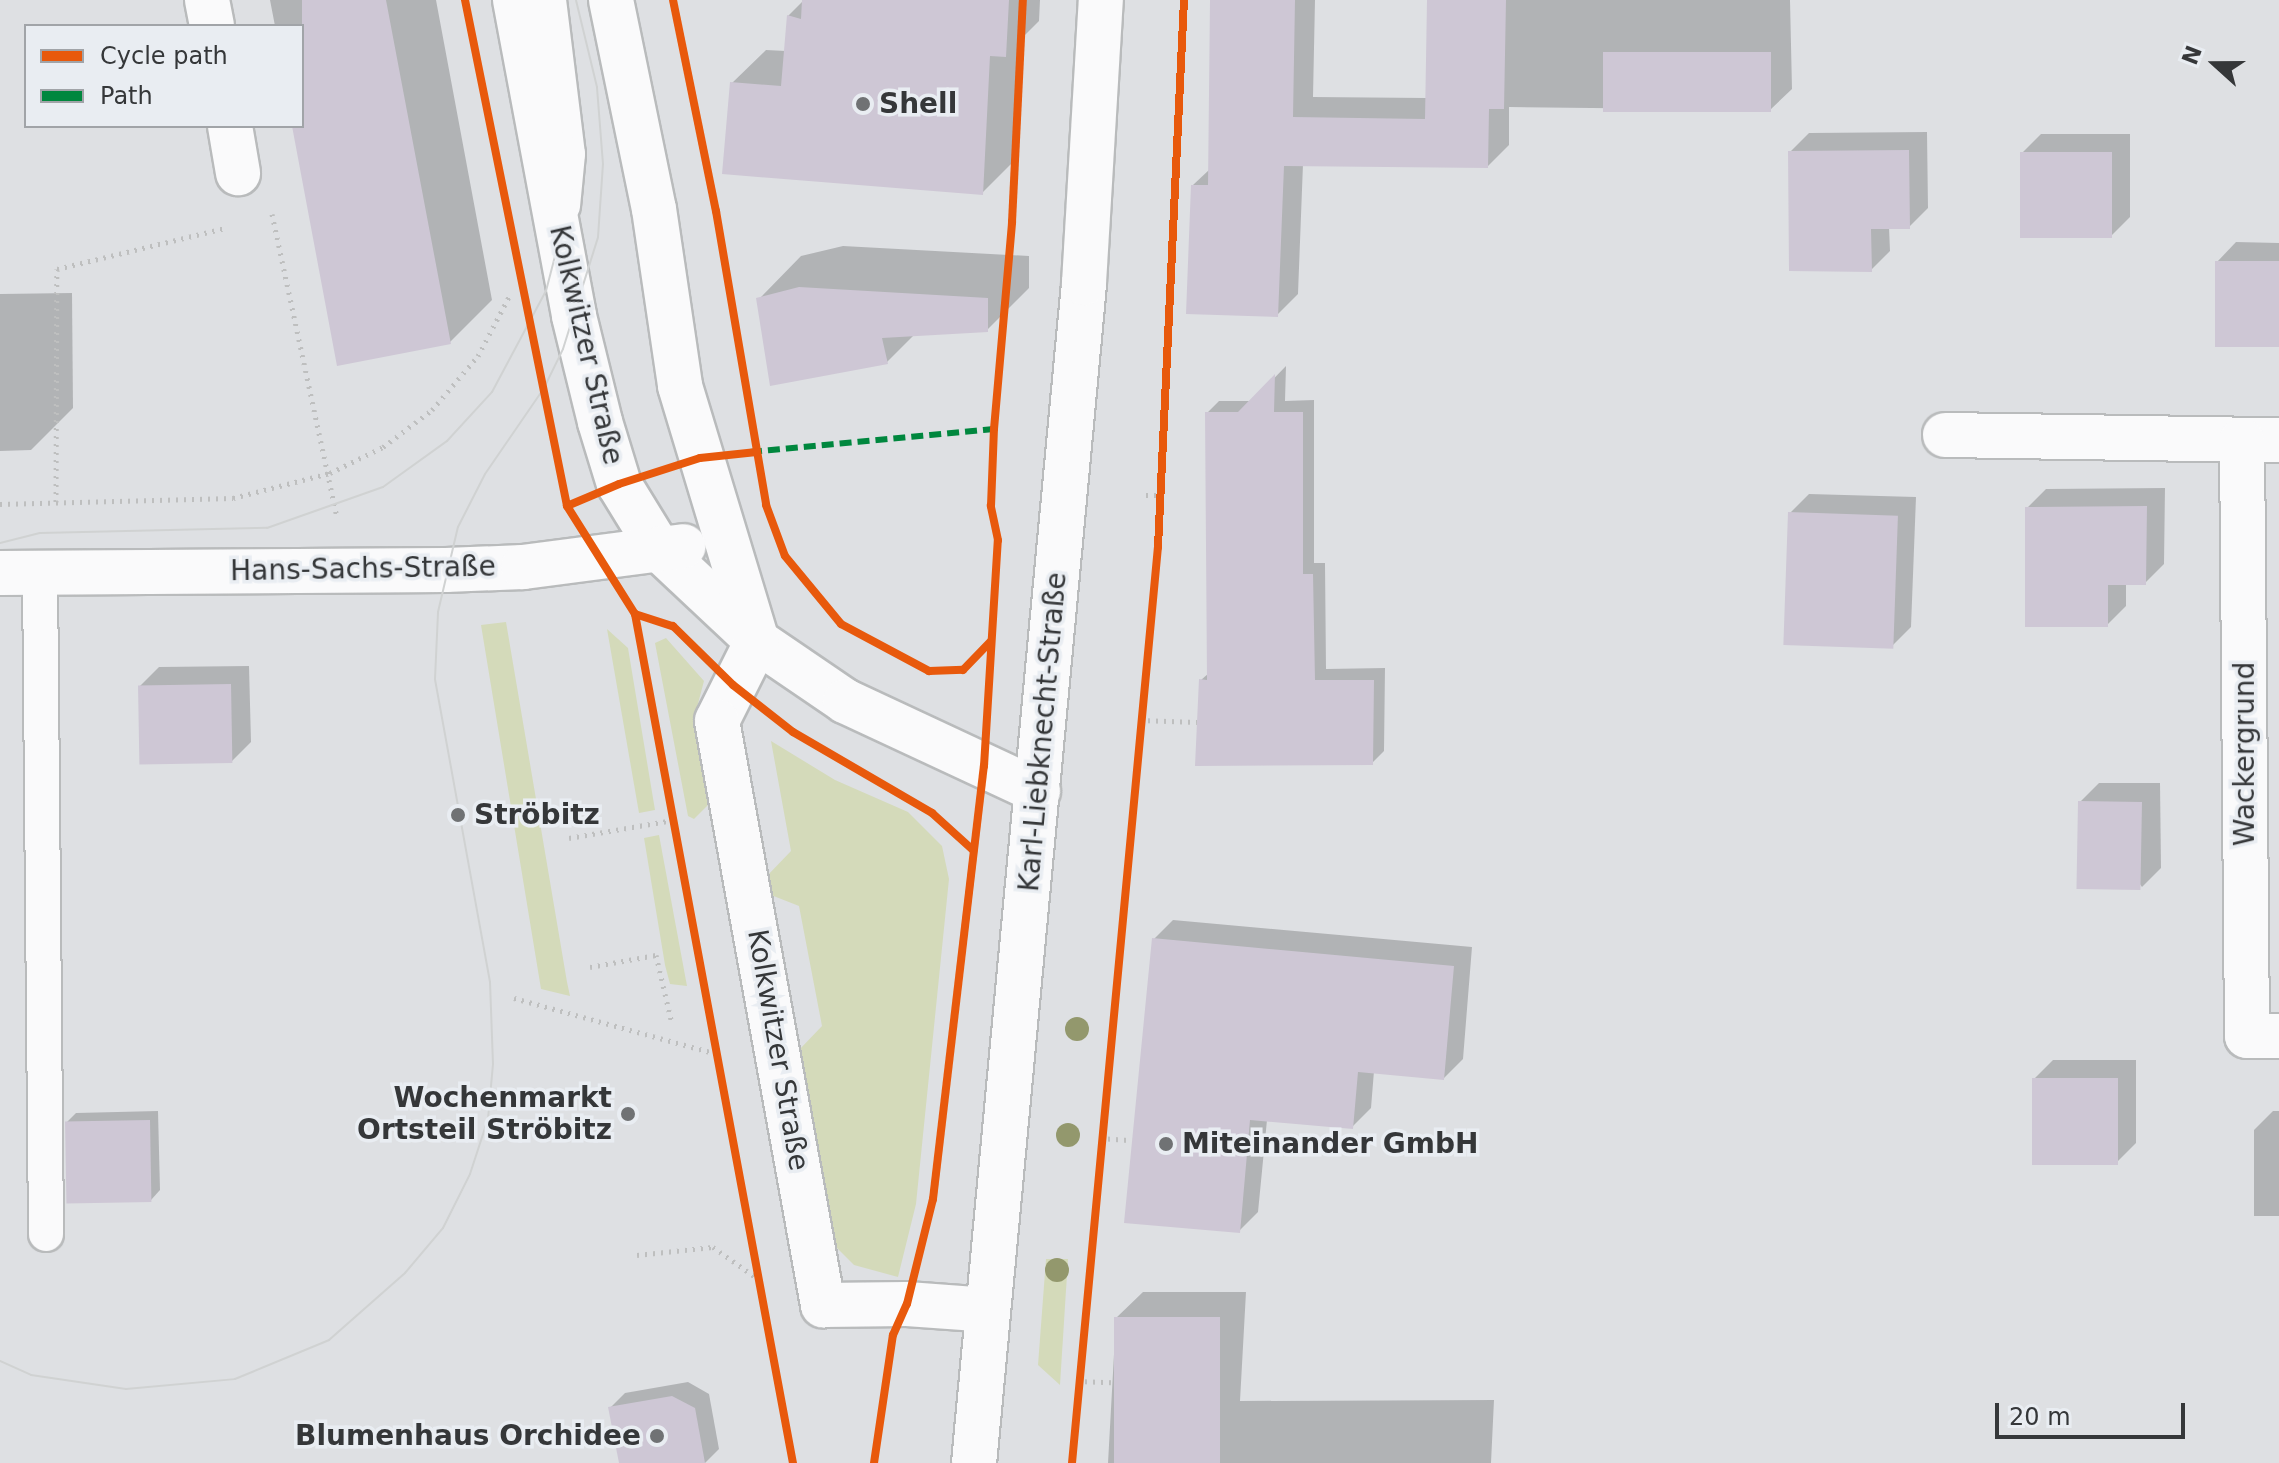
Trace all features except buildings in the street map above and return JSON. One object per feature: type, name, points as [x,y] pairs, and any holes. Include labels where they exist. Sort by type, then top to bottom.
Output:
[{"type":"street","points":[[207,0],[212,24]]},
{"type":"street","name":"Kolkwitzer Straße","points":[[515,0],[574,316],[603,435],[619,484],[659,549],[757,641],[845,701],[1038,791]]},
{"type":"street","points":[[611,0],[654,209],[680,386],[757,641]]},
{"type":"street","name":"Karl-Liebknecht-Straße","points":[[974,1463],[1084,283],[1101,0]]},
{"type":"street","points":[[230,128],[238,173]]},
{"type":"street","name":"Wackergrund","points":[[1945,435],[2261,440],[2247,1036],[2279,1036]]},
{"type":"street","name":"Hans-Sachs-Straße","points":[[20,573],[523,567],[725,540]]},
{"type":"street","name":"Kolkwitzer Straße","points":[[757,641],[717,721],[823,1305],[907,1304],[988,1310]]},
{"type":"lane","points":[[549,0],[568,154],[560,237]]},
{"type":"lane","points":[[20,573],[46,1234]]},
{"type":"path","points":[[238,173],[273,216],[330,473],[344,571]]},
{"type":"path","points":[[257,220],[273,216]]},
{"type":"path","points":[[56,502],[57,269],[227,227]]},
{"type":"path","points":[[0,504],[233,498],[330,473],[383,447],[432,410],[478,356],[512,291]]},
{"type":"path","points":[[1146,495],[1160,495]]},
{"type":"path","points":[[1140,720],[1197,722]]},
{"type":"path","points":[[569,838],[673,820]]},
{"type":"path","points":[[590,967],[656,955],[672,1024]]},
{"type":"path","points":[[514,998],[717,1054]]},
{"type":"path","points":[[1100,1138],[1132,1140]]},
{"type":"path","points":[[637,1255],[713,1247],[760,1279]]},
{"type":"path","points":[[1077,1381],[1111,1382]]},
{"type":"green space","points":[[506,622],[570,996],[541,989],[481,625]]},
{"type":"green space","points":[[607,629],[628,648],[655,810],[639,813]]},
{"type":"green space","points":[[666,638],[704,681],[695,715],[711,802],[694,819],[688,816],[655,643]]},
{"type":"green space","points":[[771,741],[835,780],[908,812],[942,846],[949,879],[916,1204],[898,1277],[854,1265],[830,1241],[799,1050],[822,1026],[799,906],[771,895],[766,877],[791,851]]},
{"type":"green space","points":[[659,835],[687,986],[670,984],[665,965],[644,838]]},
{"type":"green space","points":[[1046,1259],[1068,1259],[1060,1385],[1038,1365]]},
{"type":"tram line","points":[[0,1361],[31,1375],[126,1389],[235,1379],[329,1340],[405,1273],[443,1228],[470,1174],[488,1119],[493,1064],[490,982],[435,679],[438,612],[458,527],[485,474],[544,388],[563,349],[598,237],[603,164],[597,87],[576,0]]},
{"type":"tram line","points":[[0,543],[40,533],[267,528],[383,487],[447,441],[492,392],[546,291],[560,237]]},
{"type":"marked path","points":[[750,452],[994,429]]},
{"type":"cycle path","points":[[465,0],[567,506],[635,614],[793,1463]]},
{"type":"cycle path","points":[[673,0],[716,211],[766,505],[785,556],[841,624],[929,671],[963,670],[991,641]]},
{"type":"cycle path","points":[[874,1463],[893,1335],[907,1304],[933,1199],[984,766],[998,540],[991,506],[994,429],[1012,222],[1023,0]]},
{"type":"cycle path","points":[[1072,1463],[1158,547],[1184,0]]},
{"type":"cycle path","points":[[567,506],[619,484],[700,458],[757,452]]},
{"type":"cycle path","points":[[635,614],[673,626],[733,685],[793,732],[932,813],[973,850]]},
{"type":"place","name":"Shell","points":[[863,104]]},
{"type":"place","name":"Ströbitz","points":[[458,815]]},
{"type":"place","name":"Wochenmarkt Ortsteil Ströbitz","points":[[628,1114]]},
{"type":"place","name":"Miteinander GmbH","points":[[1166,1144]]},
{"type":"place","name":"Blumenhaus Orchidee","points":[[657,1436]]}]
